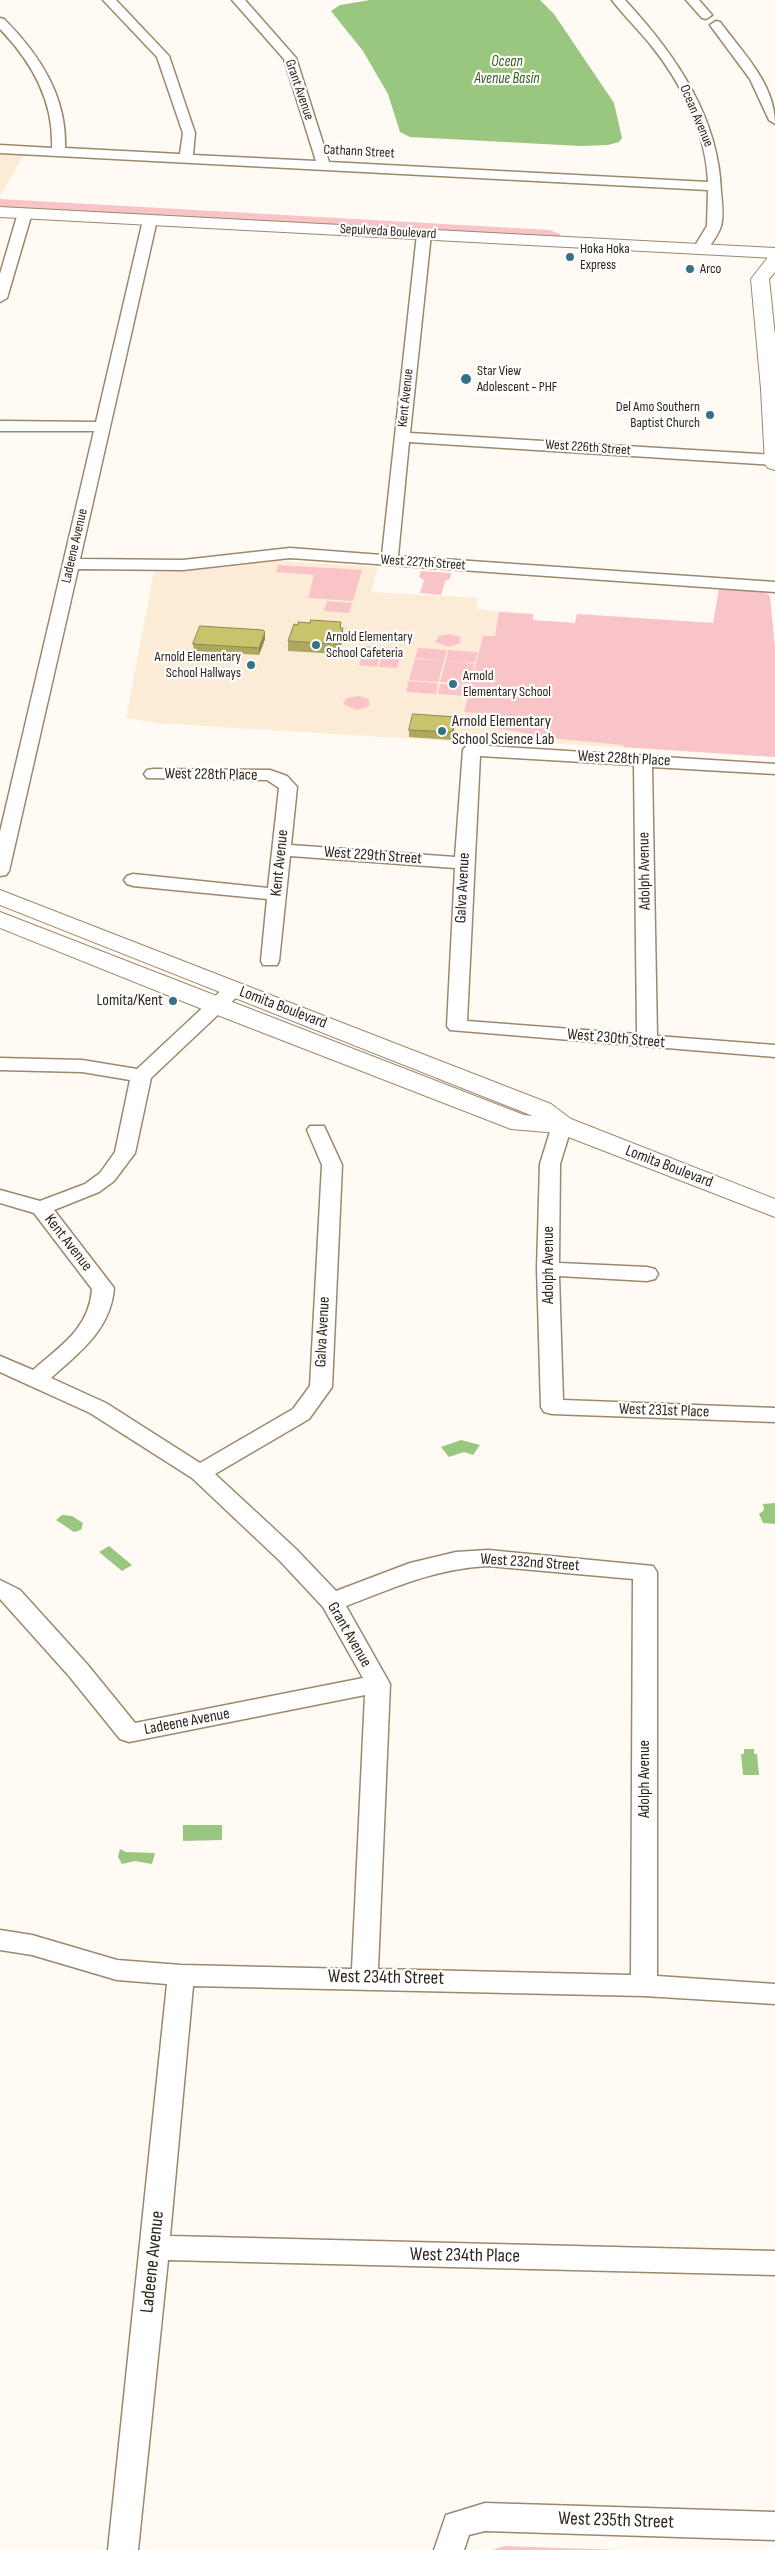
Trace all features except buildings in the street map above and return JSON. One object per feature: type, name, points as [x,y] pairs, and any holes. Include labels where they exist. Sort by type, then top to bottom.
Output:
[{"type":"main road","name":"Sepulveda Boulevard","points":[[0,212],[775,253]]},
{"type":"main road","points":[[775,260],[760,279],[771,389],[775,461]]},
{"type":"main road","name":"Lomita Boulevard","points":[[0,897],[542,1110],[562,1125],[775,1209]]},
{"type":"main road","name":"Lomita Boulevard","points":[[0,919],[216,1006],[520,1122],[562,1125]]},
{"type":"street","points":[[109,0],[163,56],[189,133],[186,159]]},
{"type":"street","name":"Grant Avenue","points":[[238,0],[290,58],[324,166]]},
{"type":"street","name":"Ocean Avenue","points":[[618,0],[654,40],[689,95],[711,154],[716,186],[714,226],[700,249]]},
{"type":"street","points":[[692,0],[706,15]]},
{"type":"street","points":[[0,22],[17,38],[49,89],[59,122],[58,152]]},
{"type":"street","points":[[716,25],[756,79],[775,120]]},
{"type":"street","name":"Cathann Street","points":[[0,149],[716,186]]},
{"type":"street","points":[[0,298],[25,213]]},
{"type":"street","name":"Ladeene Avenue","points":[[0,871],[6,819],[71,564],[150,220]]},
{"type":"street","name":"Kent Avenue","points":[[389,561],[424,234]]},
{"type":"street","points":[[0,426],[101,427]]},
{"type":"street","name":"West 226th Street","points":[[401,437],[775,461]]},
{"type":"street","name":"West 227th Street","points":[[71,564],[183,565],[290,554],[775,587]]},
{"type":"street","name":"West 228th Place","points":[[472,750],[775,769]]},
{"type":"street","name":"Galva Avenue","points":[[457,1026],[464,863],[472,750]]},
{"type":"street","name":"Adolph Avenue","points":[[643,760],[647,1041]]},
{"type":"street","name":"West 228th Place","points":[[152,774],[270,775]]},
{"type":"street","name":"Kent Avenue","points":[[270,775],[281,780],[288,787],[270,961]]},
{"type":"street","name":"West 229th Street","points":[[282,850],[464,863]]},
{"type":"street","points":[[133,880],[277,894]]},
{"type":"street","points":[[0,1064],[82,1066],[141,1076],[234,989]]},
{"type":"street","name":"West 230th Street","points":[[457,1026],[775,1051]]},
{"type":"street","name":"Kent Avenue","points":[[37,1378],[93,1326],[104,1302],[103,1288],[41,1208],[92,1188],[118,1165],[125,1153],[141,1076]]},
{"type":"street","name":"Adolph Avenue","points":[[552,1407],[548,1269],[550,1164],[562,1125]]},
{"type":"street","name":"Galva Avenue","points":[[200,1473],[301,1414],[321,1387],[332,1165],[317,1130]]},
{"type":"street","points":[[0,1196],[41,1208]]},
{"type":"street","points":[[548,1269],[647,1274]]},
{"type":"street","name":"Grant Avenue","points":[[0,1363],[37,1378],[98,1408],[200,1473],[288,1555],[332,1602],[378,1684],[365,1978]]},
{"type":"street","name":"West 231st Place","points":[[552,1407],[775,1415]]},
{"type":"street","name":"West 232nd Street","points":[[332,1602],[418,1569],[456,1560],[488,1558],[645,1572]]},
{"type":"street","name":"Adolph Avenue","points":[[644,1986],[645,1572]]},
{"type":"street","name":"Ladeene Avenue","points":[[0,1588],[12,1596],[72,1663],[129,1734],[378,1684]]},
{"type":"street","name":"West 234th Street","points":[[0,1940],[32,1945],[117,1970],[181,1974],[644,1986],[775,1994]]},
{"type":"street","name":"Ladeene Avenue","points":[[123,2550],[155,2248],[181,1974]]},
{"type":"street","name":"West 234th Place","points":[[155,2248],[775,2264]]},
{"type":"street","name":"West 235th Street","points":[[453,2538],[485,2517],[775,2526]]},
{"type":"shaded area","points":[[0,149],[27,150],[0,196]]},
{"type":"shaded area","points":[[0,199],[550,230],[560,234],[563,242],[0,212]]},
{"type":"shaded area","name":"Arnold Elementary School","points":[[281,561],[378,567],[371,592],[478,598],[476,609],[533,614],[533,620],[575,623],[577,614],[713,623],[719,589],[769,593],[775,649],[775,757],[549,743],[485,734],[468,735],[447,741],[157,723],[126,718],[154,572],[196,570]]},
{"type":"shaded area","points":[[278,565],[362,570],[353,601],[308,598],[314,575],[276,572]]},
{"type":"shaded area","points":[[421,571],[451,573],[450,579],[445,581],[441,595],[420,593],[424,580],[419,577]]},
{"type":"shaded area","points":[[719,589],[764,592],[770,596],[775,649],[775,757],[623,747],[623,745],[550,738],[492,727],[493,714],[464,712],[483,636],[495,636],[499,612],[533,614],[533,620],[575,623],[577,614],[713,623]]},
{"type":"shaded area","points":[[327,601],[352,603],[349,613],[324,611]]},
{"type":"shaded area","points":[[450,634],[460,637],[460,643],[449,647],[435,642],[439,636]]},
{"type":"shaded area","points":[[364,646],[382,647],[377,667],[359,665]]},
{"type":"shaded area","points":[[384,647],[402,648],[397,668],[379,667]]},
{"type":"shaded area","points":[[418,648],[447,650],[444,661],[415,658]]},
{"type":"shaded area","points":[[448,650],[478,652],[475,663],[446,661]]},
{"type":"shaded area","points":[[415,659],[444,661],[438,682],[409,680]]},
{"type":"shaded area","points":[[446,661],[475,664],[470,684],[440,682]]},
{"type":"shaded area","points":[[409,681],[438,683],[436,694],[406,692]]},
{"type":"shaded area","points":[[440,684],[470,685],[467,696],[438,694]]},
{"type":"shaded area","points":[[359,696],[369,699],[369,706],[357,710],[343,704],[347,698]]},
{"type":"shaded area","points":[[505,2546],[621,2550],[492,2550]]},
{"type":"water","name":"Ocean Avenue Basin","points":[[370,0],[540,0],[554,14],[614,103],[622,138],[619,142],[608,145],[581,146],[410,137],[400,132],[388,94],[363,51],[331,11],[340,5]]},
{"type":"water","points":[[461,1440],[480,1445],[473,1455],[464,1452],[449,1457],[441,1447]]},
{"type":"water","points":[[775,1503],[775,1524],[763,1523],[759,1514],[764,1510],[763,1504]]},
{"type":"water","points":[[62,1515],[72,1516],[83,1523],[81,1530],[74,1532],[56,1520]]},
{"type":"water","points":[[109,1546],[132,1565],[122,1571],[99,1552]]},
{"type":"water","points":[[744,1749],[754,1749],[754,1754],[757,1754],[759,1775],[743,1775],[741,1754],[744,1754]]},
{"type":"water","points":[[183,1825],[222,1825],[222,1840],[183,1841]]},
{"type":"water","points":[[120,1849],[126,1852],[155,1853],[152,1864],[135,1861],[122,1864],[118,1857]]},
{"type":"place","name":"Hoka Hoka Express","points":[[570,257]]},
{"type":"place","name":"Arco","points":[[690,269]]},
{"type":"place","name":"Star View Adolescent - PHF","points":[[466,379]]},
{"type":"place","name":"Del Amo Southern Baptist Church","points":[[710,415]]},
{"type":"place","name":"Arnold Elementary School Cafeteria","points":[[316,645]]},
{"type":"place","name":"Arnold Elementary School Hallways","points":[[251,665]]},
{"type":"place","name":"Arnold Elementary School","points":[[453,684]]},
{"type":"place","name":"Arnold Elementary School Science Lab","points":[[442,731]]},
{"type":"place","name":"Lomita/Kent","points":[[173,1001]]}]
